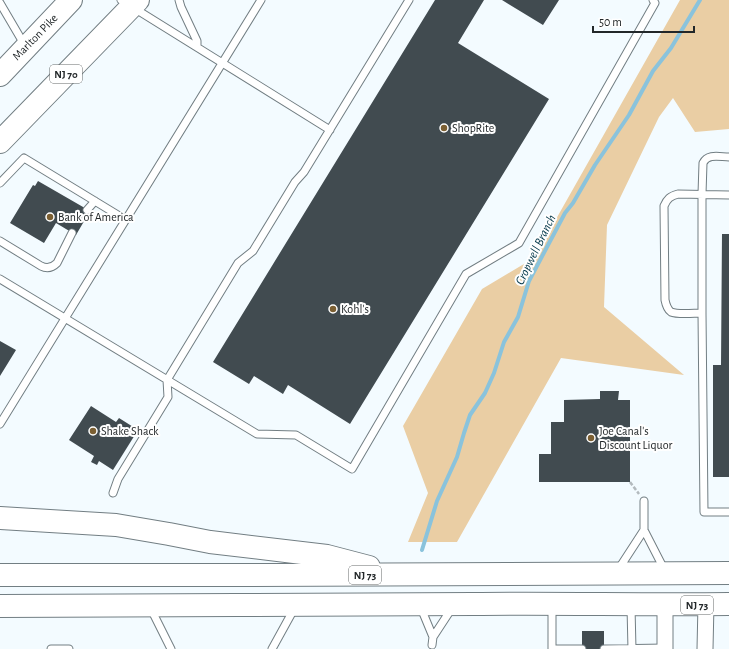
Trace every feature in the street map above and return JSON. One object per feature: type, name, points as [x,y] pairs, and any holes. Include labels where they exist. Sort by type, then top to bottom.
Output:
[{"type":"highway","name":"Marlton Pike","points":[[0,75],[71,0]]},
{"type":"highway","name":"NJ 70","points":[[0,142],[130,2]]},
{"type":"highway","points":[[0,509],[28,520]]},
{"type":"highway","points":[[0,518],[116,525],[210,542],[327,556],[395,574]]},
{"type":"highway","name":"NJ 73","points":[[0,575],[729,573]]},
{"type":"highway","points":[[665,605],[679,591],[691,587],[729,587]]},
{"type":"highway","name":"NJ 73","points":[[0,606],[729,604]]},
{"type":"highway","points":[[0,619],[140,605]]},
{"type":"street","points":[[706,604],[706,649]]},
{"type":"street","points":[[665,605],[665,649]]},
{"type":"lane","points":[[3,0],[0,3],[26,47]]},
{"type":"lane","points":[[178,0],[197,41],[197,48]]},
{"type":"lane","points":[[0,424],[261,0]]},
{"type":"lane","points":[[113,493],[118,479],[168,398],[168,380],[238,263],[253,251],[295,182],[304,172],[409,0]]},
{"type":"lane","points":[[0,279],[257,434],[296,435],[352,469],[466,274],[520,243],[655,3],[653,0]]},
{"type":"lane","points":[[130,2],[197,48],[330,130]]},
{"type":"lane","points":[[729,157],[711,156],[705,159],[703,163],[702,194],[704,512],[729,512]]},
{"type":"lane","points":[[0,183],[24,158],[126,220]]},
{"type":"lane","points":[[702,313],[677,313],[671,311],[667,307],[665,300],[664,206],[671,196],[678,194],[729,195]]},
{"type":"lane","points":[[87,210],[95,201]]},
{"type":"lane","points":[[0,241],[41,266],[48,268],[57,263],[72,233]]},
{"type":"lane","points":[[644,501],[644,530],[666,573]]},
{"type":"lane","points":[[615,573],[644,530]]},
{"type":"lane","points":[[272,649],[296,604]]},
{"type":"lane","points":[[419,604],[433,637]]},
{"type":"lane","points":[[432,645],[433,637],[455,604]]},
{"type":"lane","points":[[552,604],[552,649],[582,649]]},
{"type":"lane","points":[[631,604],[632,649]]},
{"type":"lane","points":[[140,605],[171,649]]},
{"type":"lane","points":[[51,649],[69,649]]},
{"type":"lane","points":[[604,649],[665,649]]},
{"type":"path","points":[[630,482],[644,501]]},
{"type":"shaded area","points":[[680,0],[729,0],[729,129],[695,132],[673,98],[659,117],[607,225],[604,307],[684,375],[561,358],[457,542],[408,542],[428,493],[403,426],[482,289],[534,258]]},
{"type":"building","points":[[435,0],[484,0],[458,43],[549,99],[350,424],[288,385],[283,394],[254,376],[249,384],[213,362]]},
{"type":"building","points":[[502,0],[559,0],[543,25]]},
{"type":"building","name":"Bank of America","points":[[38,181],[90,211],[76,235],[56,223],[44,243],[10,223],[33,185],[35,186]]},
{"type":"building","points":[[722,234],[729,234],[729,477],[713,477],[713,365],[721,365]]},
{"type":"building","points":[[0,341],[16,350],[0,376]]},
{"type":"building","name":"Joe Canal's Discount Liquor","points":[[600,391],[619,391],[618,400],[630,400],[630,482],[539,482],[539,454],[551,454],[551,422],[564,422],[564,400],[600,399]]},
{"type":"building","points":[[91,406],[116,422],[119,418],[138,430],[113,470],[99,461],[97,465],[91,462],[94,456],[69,440]]},
{"type":"building","points":[[582,631],[604,631],[604,649],[582,649]]},
{"type":"waterway","name":"Cropwell Branch","points":[[422,550],[437,501],[457,457],[470,415],[485,393],[494,373],[504,342],[518,317],[529,281],[565,213],[573,203],[595,165],[629,115],[653,71],[671,48],[700,0]]},
{"type":"place","name":"ShopRite","points":[[444,128]]},
{"type":"place","name":"Bank of America","points":[[50,217]]},
{"type":"place","name":"Kohl's","points":[[333,309]]},
{"type":"place","name":"Shake Shack","points":[[93,431]]},
{"type":"place","name":"Joe Canal's Discount Liquor","points":[[591,438]]}]
